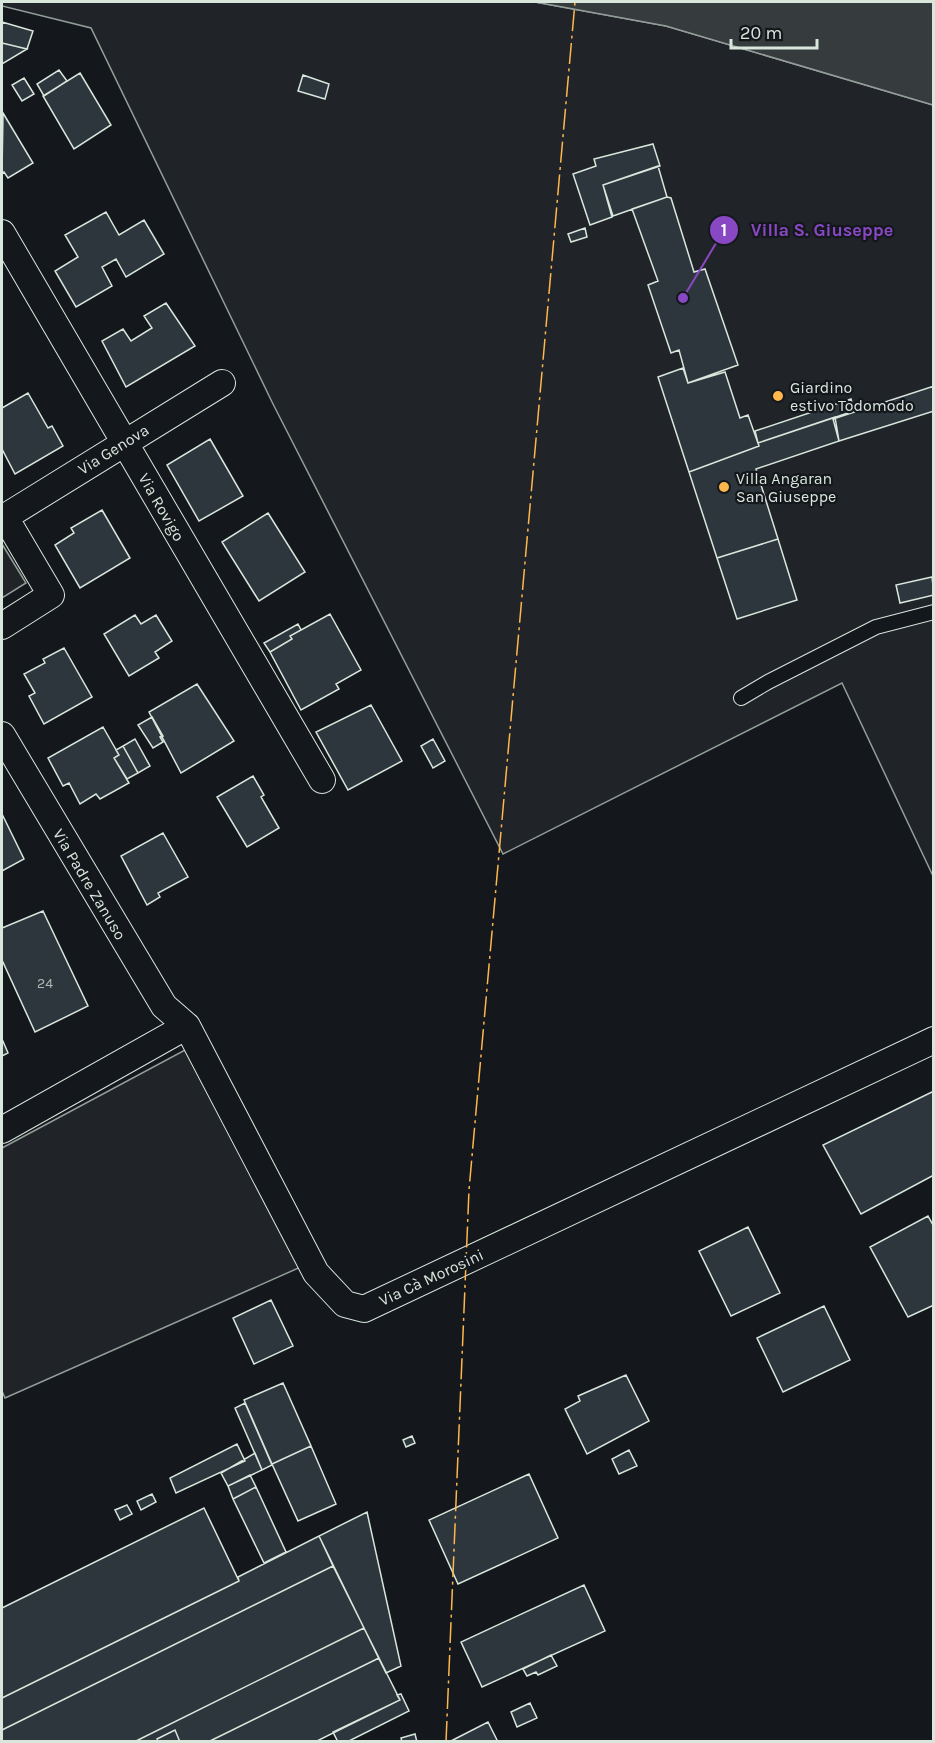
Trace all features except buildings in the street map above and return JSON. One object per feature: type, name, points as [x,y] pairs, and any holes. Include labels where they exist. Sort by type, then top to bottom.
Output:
[{"type":"street","name":"Via Rovigo","points":[[2,233],[322,780]]},
{"type":"street","name":"Via Genova","points":[[2,626],[51,595],[3,514],[222,383]]},
{"type":"street","name":"Via Padre Zanuso","points":[[2,735],[164,1006],[187,1026]]},
{"type":"street","name":"Via Cà Morosini","points":[[187,1026],[316,1273],[345,1304],[364,1309],[933,1040]]},
{"type":"street","points":[[2,1130],[187,1026]]},
{"type":"lane","points":[[741,698],[876,627],[933,612]]},
{"type":"shaded area","points":[[2,2],[535,2],[666,26],[933,105],[933,876],[842,683],[503,854],[273,404],[91,28],[2,6]]},
{"type":"shaded area","points":[[535,2],[933,2],[933,105],[666,26]]},
{"type":"shaded area","points":[[2,544],[26,583],[2,598]]},
{"type":"shaded area","points":[[185,1050],[303,1266],[5,1398],[2,1391],[2,1148]]},
{"type":"power","points":[[446,1742],[469,1190],[575,2]]},
{"type":"place","name":"Villa S. Giuseppe","points":[[683,298]]},
{"type":"place","name":"Giardino estivo Todomodo","points":[[778,396]]},
{"type":"place","name":"Villa Angaran San Giuseppe","points":[[724,487]]}]
